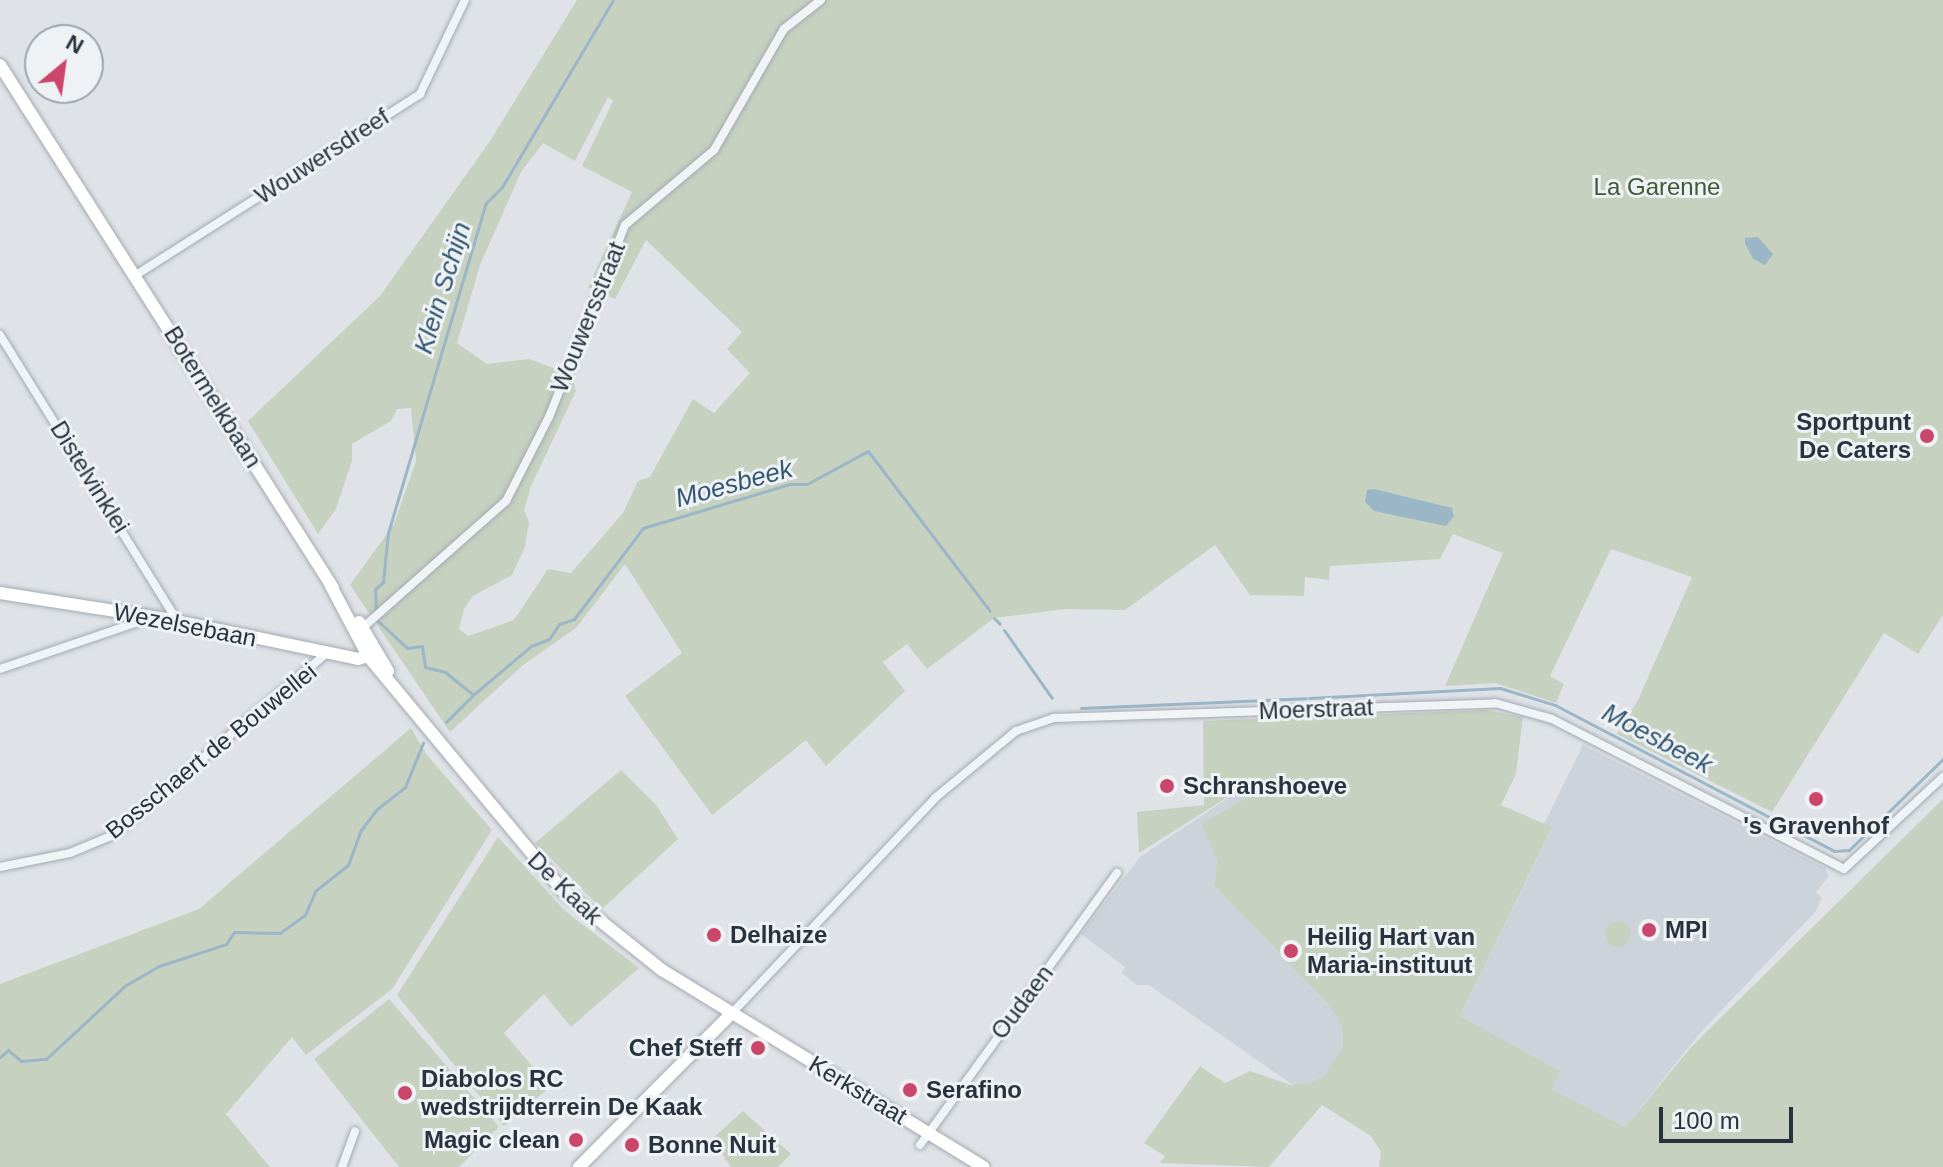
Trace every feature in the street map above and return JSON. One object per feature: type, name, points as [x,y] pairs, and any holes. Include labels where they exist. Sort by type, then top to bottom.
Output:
[{"type":"main road","name":"Botermelkbaan","points":[[0,56],[95,211]]},
{"type":"main road","name":"Botermelkbaan","points":[[0,65],[402,695]]},
{"type":"main road","name":"Wezelsebaan","points":[[0,593],[177,621],[358,659],[368,656]]},
{"type":"main road","name":"Botermelkbaan","points":[[359,630],[368,656],[430,729]]},
{"type":"main road","name":"De Kaak","points":[[430,729],[563,891],[662,970],[732,1013]]},
{"type":"main road","name":"Kerkstraat","points":[[732,1013],[983,1167]]},
{"type":"main road","points":[[579,1167],[732,1013]]},
{"type":"street","name":"Wouwersdreef","points":[[136,275],[420,94],[465,0]]},
{"type":"street","name":"Wouwersstraat","points":[[359,630],[506,501],[543,429],[625,225],[714,150],[784,29],[821,0]]},
{"type":"street","name":"Distelvinklei","points":[[0,335],[177,621]]},
{"type":"street","points":[[0,669],[136,627],[153,617]]},
{"type":"street","name":"Bosschaert de Bouwellei","points":[[0,867],[70,853],[111,836],[327,653]]},
{"type":"street","name":"Moerstraat","points":[[732,1013],[935,798],[1016,731],[1054,718],[1495,703],[1552,719],[1844,869],[1943,777]]},
{"type":"street","name":"Oudaen","points":[[920,1145],[1117,873]]},
{"type":"street","points":[[342,1167],[355,1131]]},
{"type":"shaded area","name":"MPI","points":[[1583,745],[1825,868],[1829,876],[1816,892],[1822,898],[1816,911],[1700,1033],[1625,1127],[1550,1089],[1559,1071],[1460,1016],[1552,828],[1544,824]]},
{"type":"shaded area","name":"Heilig Hart van Maria-instituut","points":[[1459,776],[1322,1105],[1149,985],[1137,985],[1122,973],[1125,967],[1081,934],[1140,857],[1247,785]]},
{"type":"green space","name":"La Garenne","points":[[577,0],[1943,0],[1943,615],[1918,654],[1884,633],[1772,812],[1617,734],[1639,698],[1692,577],[1611,549],[1550,676],[1564,684],[1556,703],[1495,683],[1445,686],[1503,553],[1453,534],[1440,559],[1330,566],[1329,580],[1305,577],[1304,596],[1250,595],[1215,545],[1125,610],[1066,609],[994,618],[927,669],[907,644],[883,662],[905,691],[826,766],[806,740],[712,815],[625,696],[682,653],[625,564],[576,628],[523,665],[450,732],[350,585],[394,524],[416,461],[411,408],[397,409],[391,421],[352,444],[352,461],[336,509],[318,534],[248,421],[380,296],[490,141]],"holes":[[[608,97],[613,101],[582,166],[632,192],[588,287],[615,299],[646,240],[742,332],[727,349],[750,373],[714,413],[693,399],[650,477],[638,481],[623,513],[571,573],[548,569],[514,620],[468,636],[459,629],[464,609],[473,596],[512,575],[525,547],[529,522],[524,511],[531,486],[576,391],[572,375],[529,359],[487,364],[457,343],[480,265],[521,172],[543,143],[575,161]]]},
{"type":"green space","points":[[1486,710],[1523,717],[1516,774],[1501,805],[1552,827],[1460,1016],[1560,1071],[1551,1089],[1625,1127],[1692,1046],[1943,799],[1943,1167],[1379,1167],[1381,1152],[1371,1136],[1322,1105],[1269,1167],[1160,1163],[1165,1156],[1144,1143],[1200,1066],[1225,1083],[1250,1071],[1291,1085],[1311,1083],[1324,1076],[1343,1047],[1343,1029],[1331,1007],[1214,885],[1218,861],[1201,824],[1248,797],[1242,788],[1139,853],[1137,812],[1204,805],[1203,721]]},
{"type":"green space","points":[[411,728],[427,755],[492,830],[392,989],[306,1055],[292,1037],[226,1114],[270,1167],[0,1167],[0,984],[199,909]]},
{"type":"green space","points":[[621,770],[657,806],[678,839],[602,909],[535,843]]},
{"type":"green space","points":[[498,837],[564,910],[639,968],[571,1027],[544,994],[504,1033],[550,1087],[504,1126],[397,995]]},
{"type":"green space","points":[[1618,921],[1627,925],[1631,934],[1627,943],[1618,947],[1609,943],[1605,934],[1609,925]]},
{"type":"green space","name":"Diabolos RC wedstrijdterrein De Kaak","points":[[389,999],[499,1127],[459,1167],[399,1167],[314,1059]]},
{"type":"green space","points":[[743,1111],[791,1154],[778,1167],[731,1167],[712,1139]]},
{"type":"water","points":[[1758,237],[1773,254],[1765,265],[1753,259],[1745,243],[1745,238]]},
{"type":"water","points":[[1374,489],[1452,508],[1454,516],[1446,526],[1374,511],[1365,502],[1367,490]]},
{"type":"waterway","name":"Klein Schijn","points":[[376,613],[375,589],[383,582],[388,533],[486,203],[502,187],[613,0]]},
{"type":"waterway","name":"Moesbeek","points":[[473,695],[531,646],[549,639],[559,624],[574,619],[643,528],[790,484],[807,484],[868,451],[990,611]]},
{"type":"waterway","name":"Moesbeek","points":[[994,618],[1000,624]]},
{"type":"waterway","name":"Klein Schijn","points":[[377,620],[407,648],[422,646],[425,667],[445,672],[473,695],[446,722]]},
{"type":"waterway","name":"Moesbeek","points":[[1004,630],[1052,698]]},
{"type":"waterway","name":"Moesbeek","points":[[1309,698],[1500,688],[1555,705],[1834,851],[1849,850],[1943,759]]},
{"type":"waterway","name":"Moesbeek","points":[[1081,708],[1306,698]]},
{"type":"waterway","name":"Klein Schijn","points":[[0,1057],[8,1050],[21,1061],[46,1059],[126,985],[159,966],[226,944],[234,932],[280,933],[305,915],[315,891],[348,865],[361,830],[377,809],[405,787],[423,743]]},
{"type":"place","name":"Sportpunt De Caters","points":[[1927,436]]},
{"type":"place","name":"Schranshoeve","points":[[1167,786]]},
{"type":"place","name":"'s Gravenhof","points":[[1816,799]]},
{"type":"place","name":"MPI","points":[[1649,930]]},
{"type":"place","name":"Delhaize","points":[[714,935]]},
{"type":"place","name":"Heilig Hart van Maria-instituut","points":[[1291,951]]},
{"type":"place","name":"Chef Steff","points":[[758,1048]]},
{"type":"place","name":"Serafino","points":[[910,1090]]},
{"type":"place","name":"Diabolos RC wedstrijdterrein De Kaak","points":[[405,1093]]},
{"type":"place","name":"Magic clean","points":[[576,1140]]},
{"type":"place","name":"Bonne Nuit","points":[[632,1145]]}]
